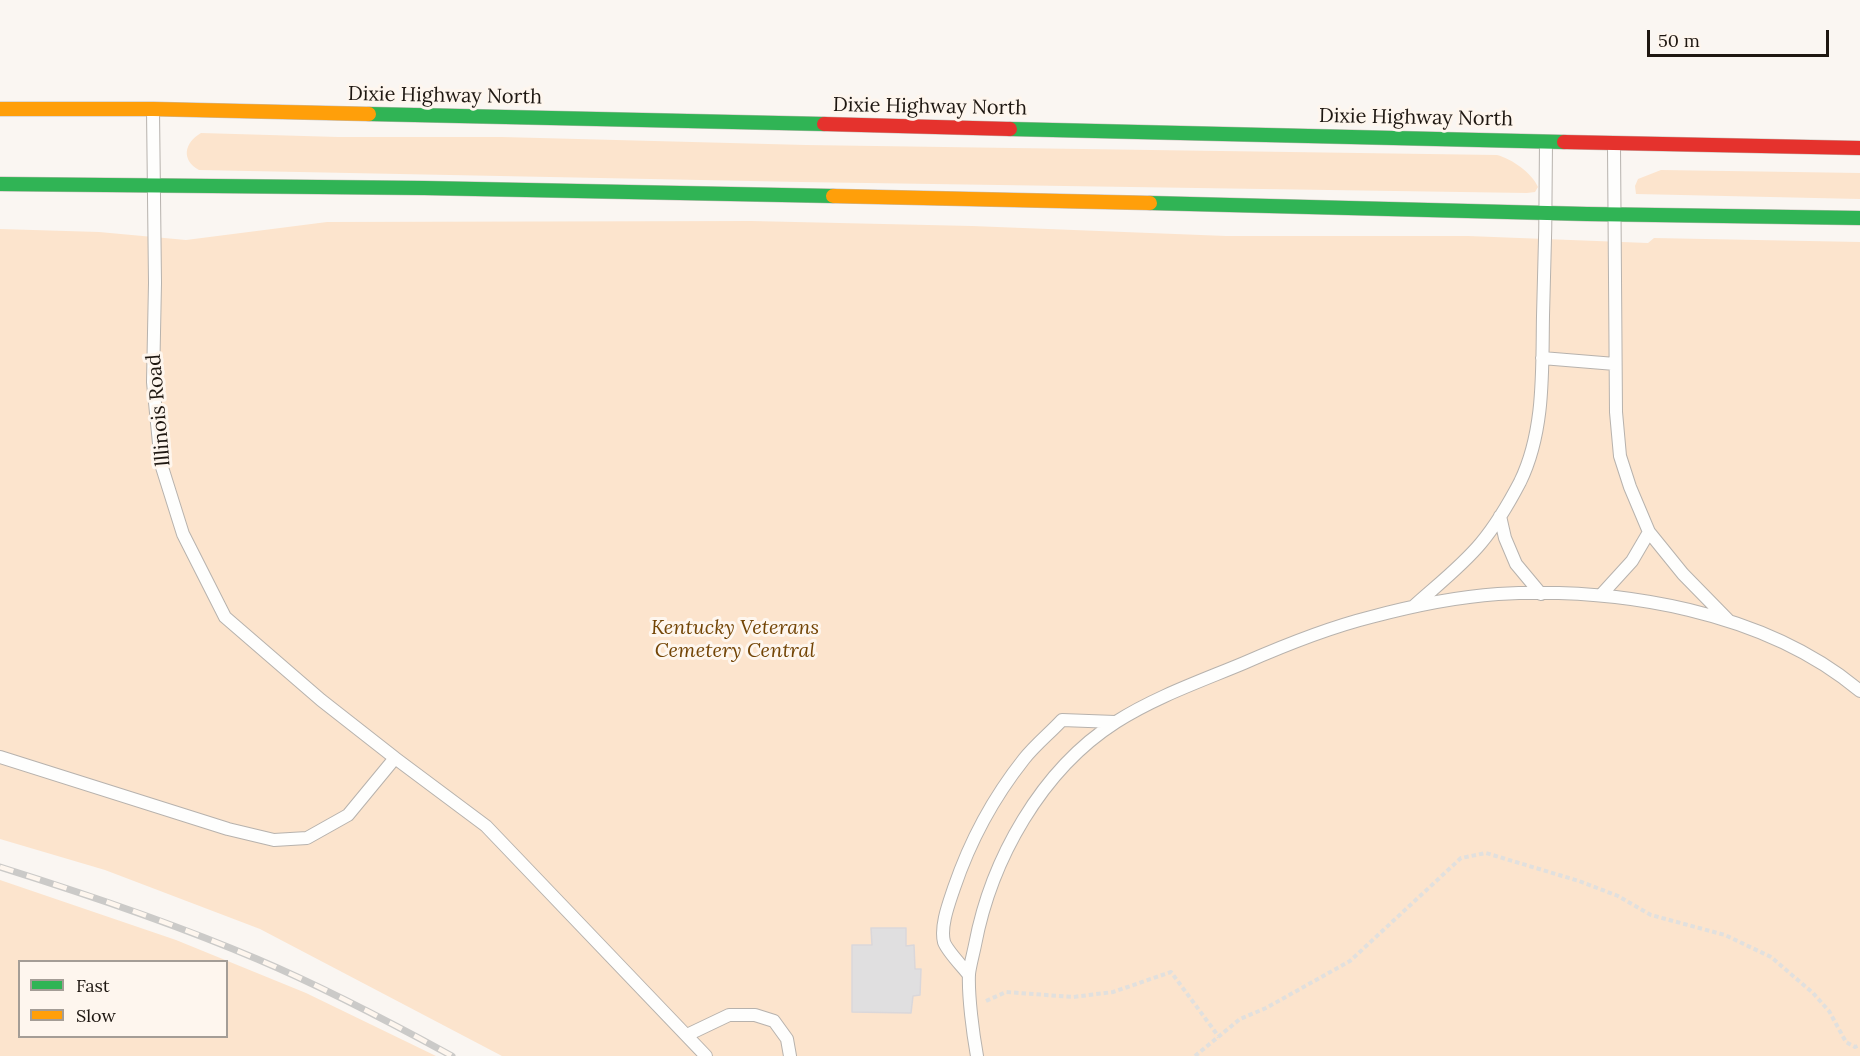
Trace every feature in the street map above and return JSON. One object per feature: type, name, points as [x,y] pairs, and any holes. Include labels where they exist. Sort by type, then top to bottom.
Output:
[{"type":"highway","name":"Dixie Highway North","points":[[0,109],[153,109],[1860,148]]},
{"type":"highway","points":[[0,184],[154,184],[977,199],[1614,216],[1860,219]]},
{"type":"lane","name":"lllinois Road","points":[[153,109],[153,382],[161,464],[183,534],[225,617],[321,700],[486,826],[706,1056]]},
{"type":"lane","points":[[1413,607],[1479,545],[1500,516],[1521,480],[1532,446],[1540,409],[1546,141]]},
{"type":"lane","points":[[1614,144],[1616,364],[1620,456],[1649,532],[1683,574],[1729,621]]},
{"type":"lane","points":[[1542,358],[1616,364]]},
{"type":"lane","points":[[1500,516],[1505,538],[1516,564],[1541,594]]},
{"type":"lane","points":[[1601,596],[1632,561],[1649,532]]},
{"type":"lane","points":[[977,1056],[969,975],[979,924],[994,877],[1016,830],[1049,782],[1087,744],[1115,722],[1164,696],[1306,637],[1368,617],[1413,607],[1497,594],[1601,596],[1676,608],[1729,621],[1762,633],[1819,661],[1860,691]]},
{"type":"lane","points":[[969,975],[945,944],[944,930],[949,902],[961,866],[976,832],[999,792],[1025,757],[1062,720],[1115,722]]},
{"type":"lane","points":[[0,757],[228,829],[274,840],[307,838],[348,815],[396,758]]},
{"type":"lane","points":[[687,1035],[729,1015],[755,1015],[774,1021],[787,1039],[790,1056]]},
{"type":"path","points":[[1195,1056],[1240,1019],[1285,998],[1350,961],[1461,858],[1486,853],[1589,885],[1618,896],[1651,915],[1725,935],[1771,957],[1813,993],[1829,1011],[1846,1042],[1856,1047],[1860,1045]]},
{"type":"path","points":[[972,1007],[1006,992],[1073,997],[1113,992],[1171,972],[1218,1036]]},
{"type":"green space","points":[[201,133],[1497,155],[1521,167],[1538,187],[1535,192],[1527,193],[199,170],[189,161],[187,151],[191,142]]},
{"type":"green space","points":[[1661,170],[1860,173],[1860,199],[1636,194],[1635,186],[1638,179]]},
{"type":"green space","name":"Kentucky Veterans Cemetery Central","points":[[751,221],[972,226],[1226,236],[1468,236],[1648,243],[1654,238],[1860,242],[1860,1056],[502,1056],[260,929],[105,870],[0,839],[0,229],[99,232],[186,240],[327,222]]},
{"type":"green space","points":[[0,880],[176,940],[225,960],[18,960],[18,1038],[228,1038],[228,961],[306,993],[436,1056],[0,1056]]},
{"type":"building","points":[[871,928],[906,928],[906,946],[914,945],[915,969],[921,969],[920,995],[913,996],[911,1013],[852,1012],[852,945],[872,945]]},
{"type":"railway","points":[[0,867],[194,933],[257,959],[355,1005],[452,1056]]},
{"type":"traffic: fast","points":[[369,114],[824,124]]},
{"type":"traffic: fast","points":[[1010,129],[1564,142]]},
{"type":"traffic: fast","points":[[0,184],[424,188],[833,196]]},
{"type":"traffic: fast","points":[[1150,203],[1860,218]]},
{"type":"traffic: slow","points":[[0,109],[153,109],[369,114]]},
{"type":"traffic: slow","points":[[833,196],[1150,203]]},
{"type":"traffic: jam","points":[[824,124],[1010,129]]},
{"type":"traffic: jam","points":[[1564,142],[1860,148]]}]
